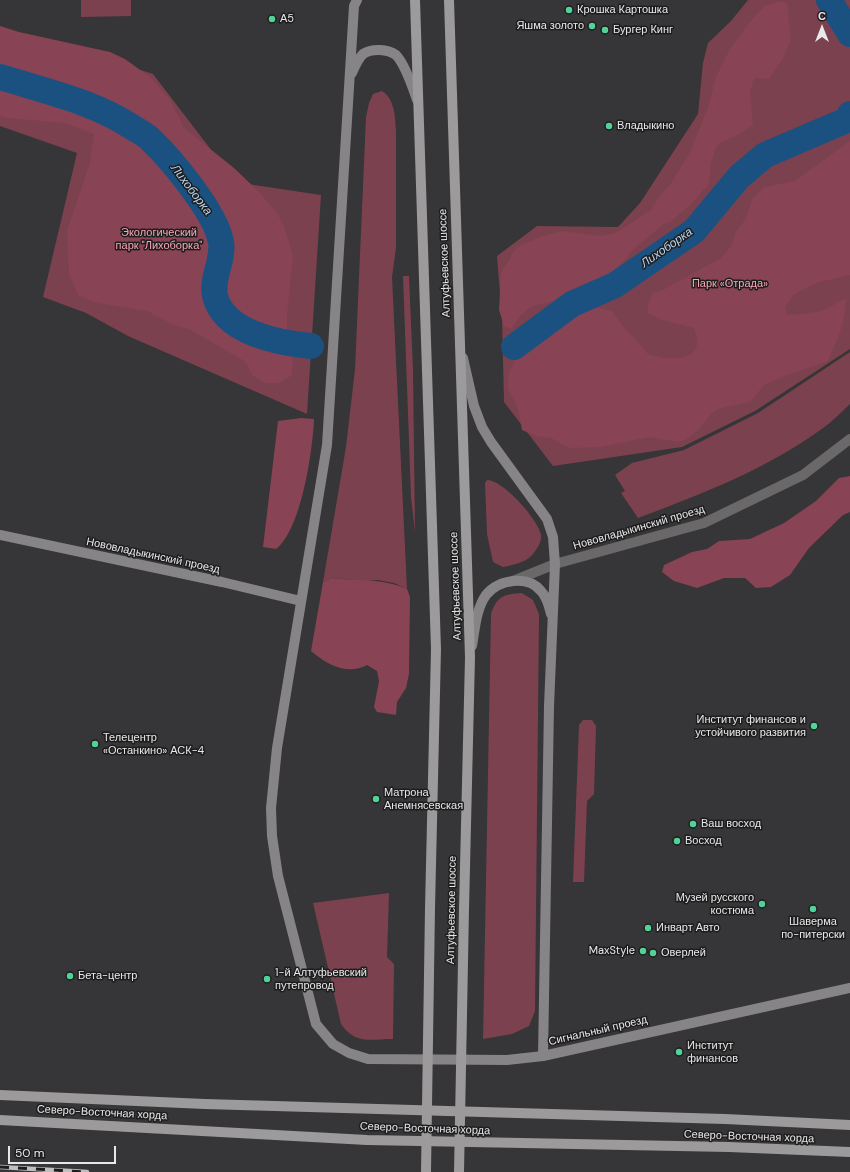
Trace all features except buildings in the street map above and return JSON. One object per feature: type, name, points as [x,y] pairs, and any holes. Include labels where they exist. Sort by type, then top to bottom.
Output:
[{"type":"main road","name":"Алтуфьевское шоссе","points":[[415,0],[420,107],[436,649],[426,1172]]},
{"type":"main road","name":"Алтуфьевское шоссе","points":[[449,0],[470,657],[459,1172]]},
{"type":"main road","name":"Сигнальный проезд","points":[[355,3],[327,445],[277,748],[271,808],[272,836],[278,876],[316,1024],[333,1044],[348,1053],[368,1059],[507,1060],[543,1056],[850,988]]},
{"type":"main road","points":[[350,80],[357,62],[364,54],[375,50],[385,50],[396,56],[404,68],[420,107]]},
{"type":"main road","points":[[461,349],[474,406],[482,427],[491,442],[547,518],[553,537],[555,564],[549,706],[543,1056]]},
{"type":"main road","name":"Нововладыкинский проезд","points":[[0,535],[222,582],[301,601]]},
{"type":"main road","points":[[470,657],[478,612],[487,595],[502,584],[522,580],[533,584],[542,591],[553,620]]},
{"type":"main road","name":"Северо-Восточная хорда","points":[[0,1095],[850,1125]]},
{"type":"main road","name":"Северо-Восточная хорда","points":[[0,1120],[367,1140],[721,1147],[850,1152]]},
{"type":"street","name":"Нововладыкинский проезд","points":[[513,581],[532,572],[555,564],[704,523],[804,475],[850,439]]},
{"type":"green space","points":[[81,0],[131,0],[131,16],[81,17]]},
{"type":"green space","name":"Парк «Отрада»","points":[[748,0],[850,0],[850,349],[755,411],[682,447],[553,466],[504,402],[502,318],[497,256],[537,226],[618,227],[640,203],[698,114],[703,63],[708,43],[731,21]]},
{"type":"green space","points":[[779,1],[787,3],[791,40],[782,60],[769,79],[754,78],[750,92],[753,125],[734,137],[721,142],[716,148],[711,162],[709,184],[688,207],[670,222],[664,224],[635,248],[605,282],[554,301],[532,306],[520,316],[511,329],[504,326],[499,310],[501,272],[513,252],[518,247],[540,237],[562,231],[600,236],[616,233],[651,210],[659,196],[670,185],[690,152],[708,108],[716,77],[730,49],[749,23],[765,6]]},
{"type":"green space","name":"Экологический парк \"Лихоборка\"","points":[[0,26],[19,32],[110,52],[125,59],[150,77],[170,100],[184,128],[234,168],[257,190],[277,213],[284,226],[293,256],[287,316],[287,332],[293,361],[291,376],[279,383],[265,383],[252,375],[246,362],[189,329],[174,325],[147,311],[93,302],[78,295],[69,274],[67,231],[90,163],[94,134],[66,123],[7,118],[0,115]]},
{"type":"green space","name":"Экологический парк \"Лихоборка\"","points":[[0,34],[81,51],[153,74],[212,151],[241,183],[321,195],[307,414],[128,336],[86,313],[43,297],[77,153],[0,126]]},
{"type":"green space","points":[[382,91],[392,103],[395,114],[396,130],[396,248],[392,277],[407,589],[394,583],[378,580],[366,581],[332,578],[323,582],[346,447],[355,369],[366,117],[369,103],[373,94]]},
{"type":"green space","points":[[850,141],[850,275],[816,283],[793,295],[785,308],[787,315],[812,313],[826,309],[846,299],[844,317],[840,332],[827,362],[789,374],[764,385],[752,400],[746,403],[720,408],[713,412],[697,431],[685,440],[678,442],[649,437],[601,447],[570,448],[551,438],[536,436],[522,430],[518,408],[508,388],[509,373],[519,352],[547,339],[560,321],[594,307],[612,311],[648,354],[668,358],[690,355],[695,350],[697,344],[694,328],[662,320],[648,313],[648,305],[653,292],[661,291],[721,258],[731,246],[736,232],[745,220],[753,198],[765,187],[795,181]]},
{"type":"green space","points":[[403,276],[409,276],[413,370],[415,532],[411,497]]},
{"type":"green space","points":[[850,352],[850,404],[827,425],[802,443],[757,468],[710,490],[638,518],[621,493],[625,491],[615,475],[632,463],[684,450],[758,413]]},
{"type":"green space","points":[[301,418],[314,419],[308,469],[299,508],[285,540],[276,549],[263,547],[278,421]]},
{"type":"green space","points":[[850,476],[850,512],[843,515],[809,548],[790,575],[771,587],[756,588],[745,578],[724,578],[697,588],[674,581],[662,572],[664,565],[692,552],[707,549],[719,541],[750,539],[784,523],[816,501],[839,478]]},
{"type":"green space","points":[[487,480],[494,481],[510,493],[527,511],[539,528],[541,541],[535,552],[521,562],[503,567],[493,562],[487,534],[485,483]]},
{"type":"green space","points":[[332,578],[379,581],[398,585],[407,589],[410,597],[409,674],[406,688],[397,702],[396,715],[377,712],[374,707],[379,681],[377,671],[367,665],[352,669],[337,667],[323,660],[311,651],[323,582]]},
{"type":"green space","points":[[522,593],[533,600],[539,614],[535,1011],[529,1026],[512,1034],[483,1039],[491,614],[496,603],[502,597],[510,594]]},
{"type":"green space","points":[[583,720],[592,720],[596,726],[594,794],[587,801],[584,882],[573,882],[579,725]]},
{"type":"green space","points":[[389,893],[387,957],[394,964],[393,1039],[371,1040],[358,1038],[346,1031],[341,1024],[313,903]]},
{"type":"waterway","name":"Лихоборка","points":[[829,0],[850,34]]},
{"type":"waterway","name":"Лихоборка","points":[[0,77],[85,103],[117,118],[148,137],[181,173],[202,202],[217,230],[221,242],[221,256],[214,289],[220,309],[229,319],[254,334],[269,339],[311,346]]},
{"type":"waterway","name":"Лихоборка","points":[[514,347],[572,304],[615,285],[694,231],[739,177],[765,155],[847,120],[850,114]]},
{"type":"railway","points":[[0,1167],[87,1172]]},
{"type":"place","name":"Крошка Картошка","points":[[569,10]]},
{"type":"place","name":"А5","points":[[272,19]]},
{"type":"place","name":"Яшма золото","points":[[592,26]]},
{"type":"place","name":"Бургер Кинг","points":[[605,30]]},
{"type":"place","name":"Владыкино","points":[[609,126]]},
{"type":"place","name":"Институт финансов и устойчивого развития","points":[[814,726]]},
{"type":"place","name":"Телецентр «Останкино» АСК-4","points":[[95,744]]},
{"type":"place","name":"Матрона Анемнясевская","points":[[376,799]]},
{"type":"place","name":"Ваш восход","points":[[693,824]]},
{"type":"place","name":"Восход","points":[[677,841]]},
{"type":"place","name":"Музей русского костюма","points":[[762,904]]},
{"type":"place","name":"Шаверма по-питерски","points":[[813,909]]},
{"type":"place","name":"Инварт Авто","points":[[648,928]]},
{"type":"place","name":"MaxStyle","points":[[643,951]]},
{"type":"place","name":"Оверлей","points":[[653,953]]},
{"type":"place","name":"Бета-центр","points":[[70,976]]},
{"type":"place","name":"1-й Алтуфьевский путепровод","points":[[267,979]]},
{"type":"place","name":"Институт финансов","points":[[679,1052]]}]
